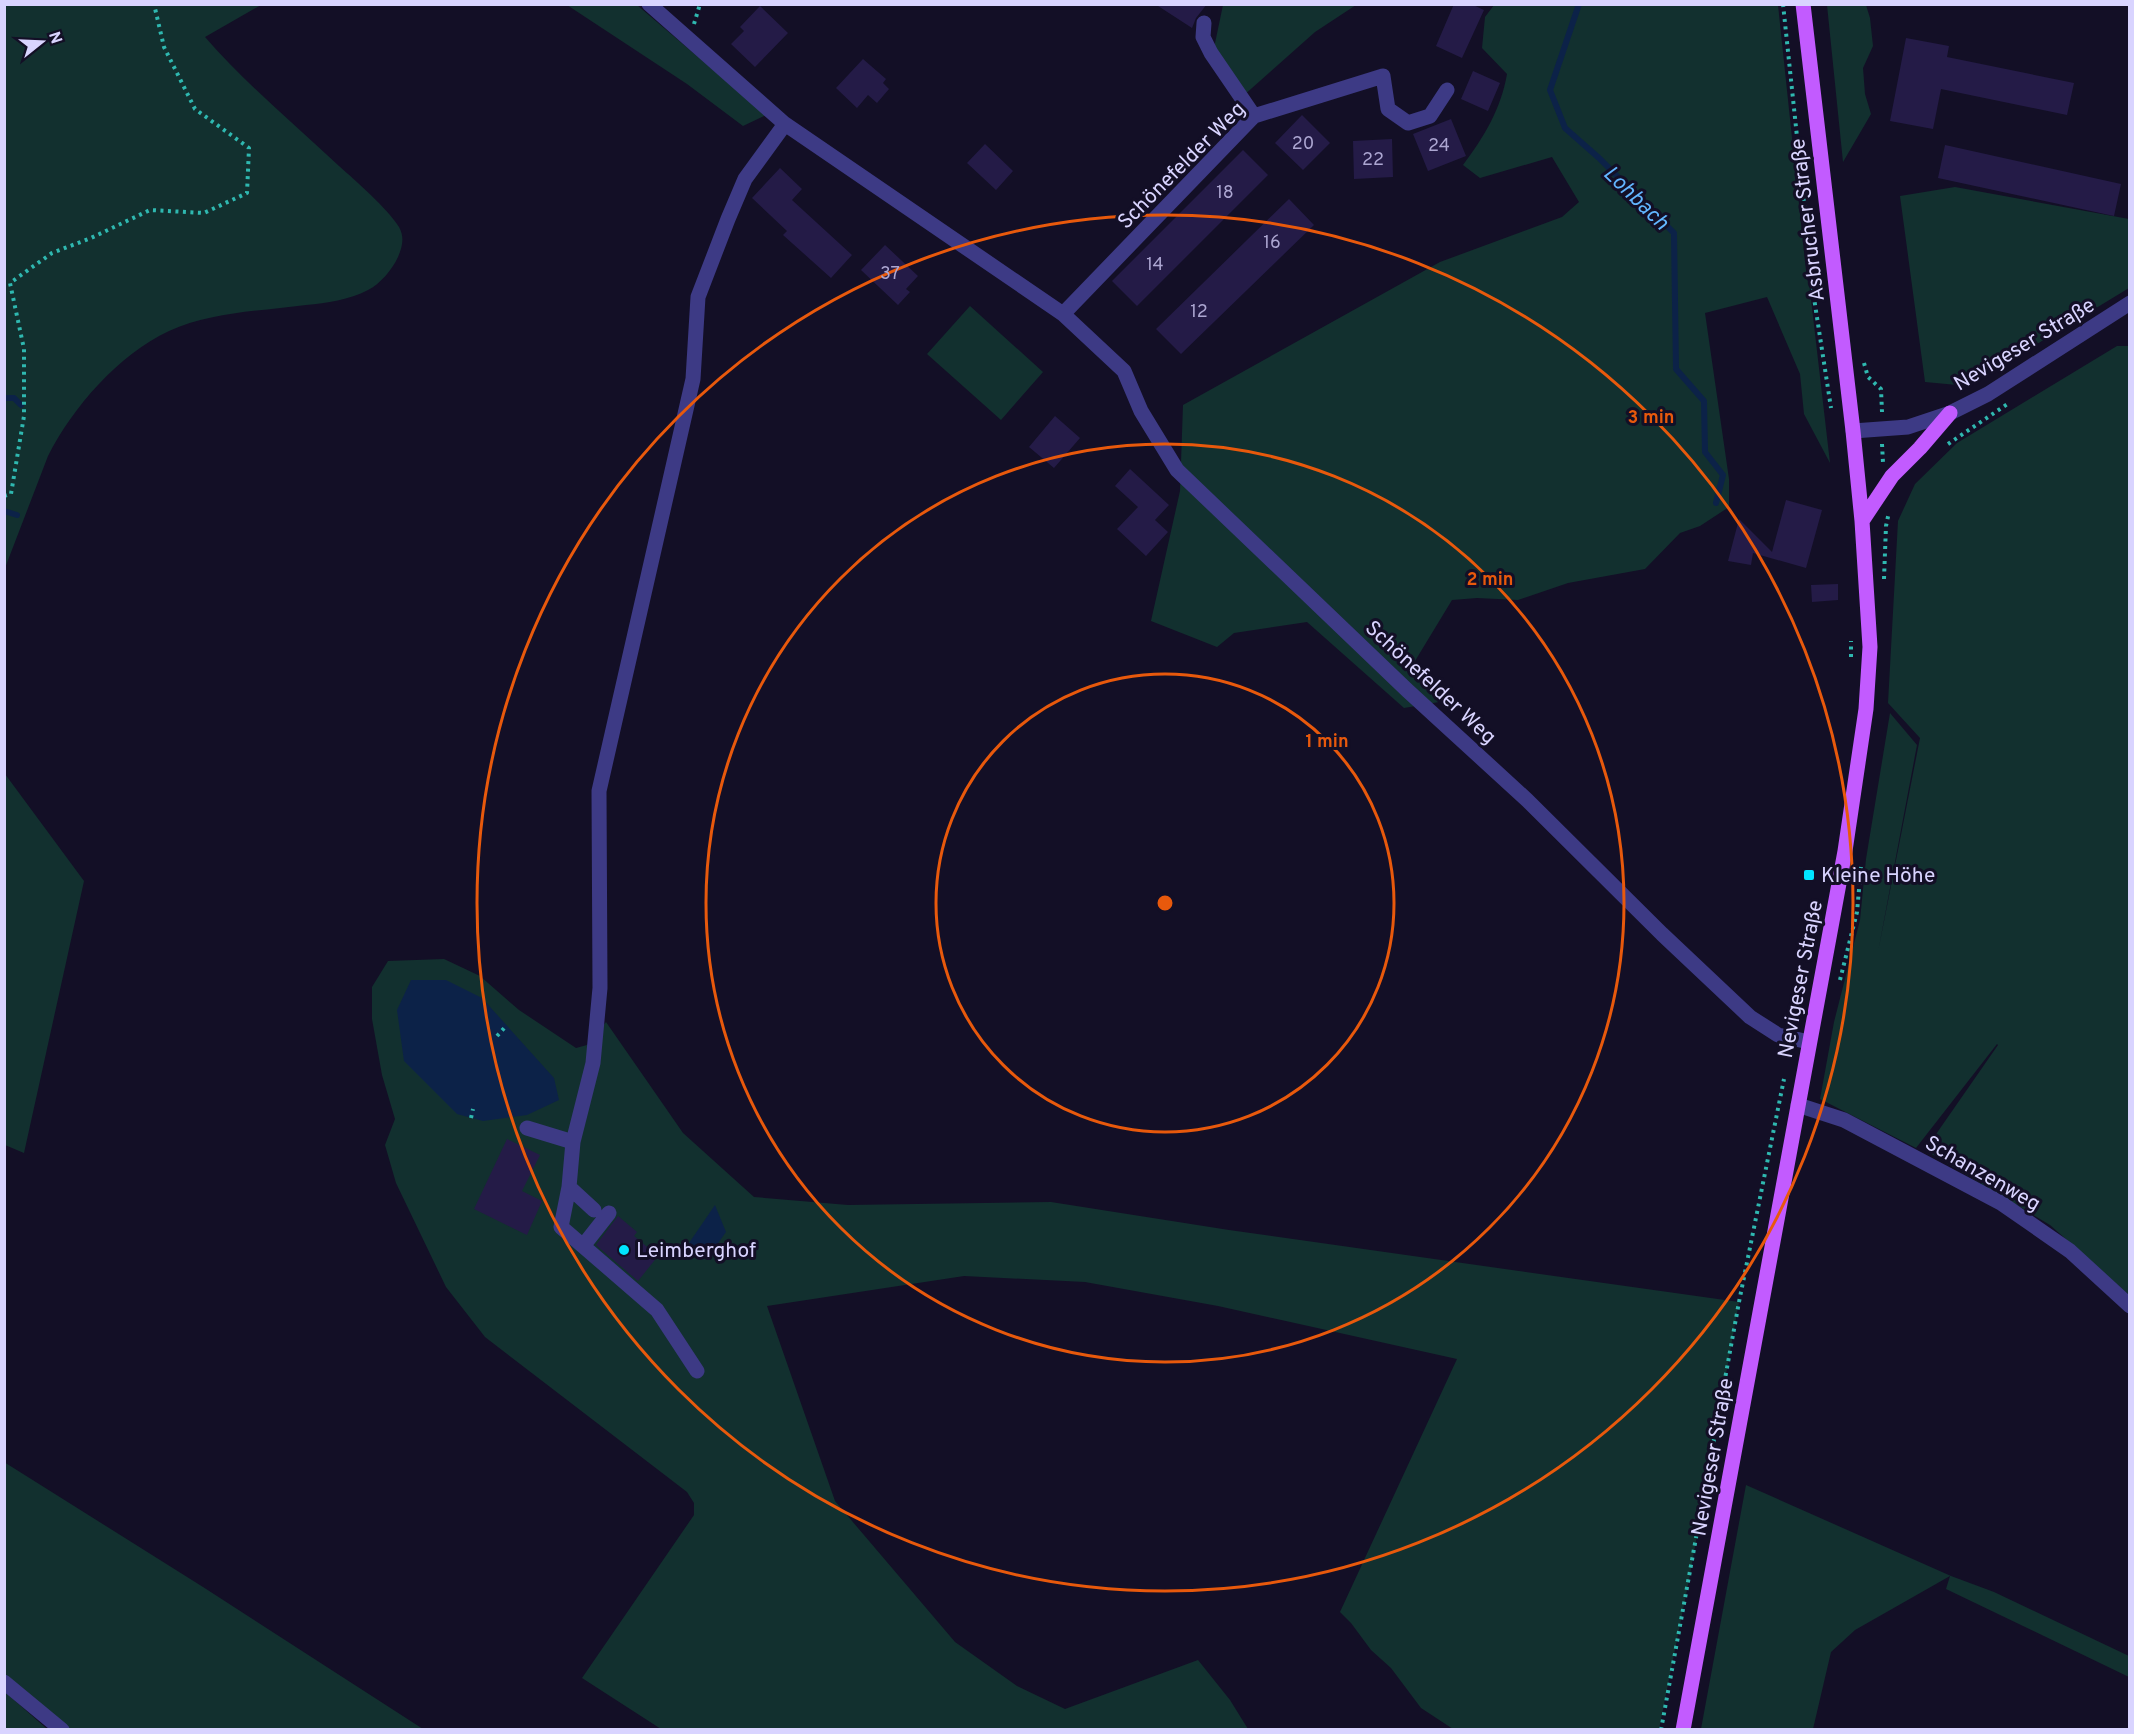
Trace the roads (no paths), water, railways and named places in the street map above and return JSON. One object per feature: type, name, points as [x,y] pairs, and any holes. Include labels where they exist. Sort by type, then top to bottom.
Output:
[{"type":"main road","name":"Asbrucher Straße","points":[[1803,4],[1853,430]]},
{"type":"main road","points":[[1862,521],[1892,476],[1920,448],[1950,412]]},
{"type":"main road","name":"Nevigeser Straße","points":[[1683,1730],[1845,851],[1866,709],[1870,647],[1862,521],[1853,430]]},
{"type":"street","name":"Schönefelder Weg","points":[[649,4],[785,124],[1064,314],[1124,371],[1141,411],[1177,470],[1408,691],[1527,800],[1662,934],[1750,1017],[1778,1035],[1809,1042]]},
{"type":"street","points":[[1204,23],[1203,37],[1211,53],[1254,116]]},
{"type":"street","name":"Schönefelder Weg","points":[[1064,314],[1254,116],[1383,76],[1388,109],[1408,123],[1430,116],[1447,90]]},
{"type":"street","points":[[697,1371],[657,1310],[561,1227],[569,1187],[573,1142],[593,1063],[600,988],[599,791],[693,379],[698,297],[745,179],[785,124]]},
{"type":"street","name":"Nevigeser Straße","points":[[1853,430],[1908,427],[1950,412],[1988,394],[2130,303]]},
{"type":"street","name":"Schanzenweg","points":[[1798,1105],[1844,1120],[2001,1203],[2070,1251],[2130,1306]]},
{"type":"street","points":[[527,1128],[573,1142]]},
{"type":"street","points":[[569,1187],[601,1212],[583,1246]]},
{"type":"street","points":[[4,1682],[62,1730]]},
{"type":"water","points":[[411,980],[446,980],[482,998],[554,1078],[559,1100],[527,1115],[483,1121],[457,1114],[404,1061],[397,1010]]},
{"type":"water","points":[[715,1205],[726,1232],[709,1256],[689,1243]]},
{"type":"waterway","name":"Lohbach","points":[[1579,4],[1550,90],[1565,128],[1599,158],[1674,233],[1676,369],[1704,401],[1705,452],[1723,475],[1716,503]]},
{"type":"waterway","points":[[4,398],[14,398],[21,405]]},
{"type":"waterway","points":[[4,511],[17,515]]},
{"type":"place","name":"Kleine Höhe","points":[[1809,875]]},
{"type":"place","name":"Leimberghof","points":[[624,1250]]}]
